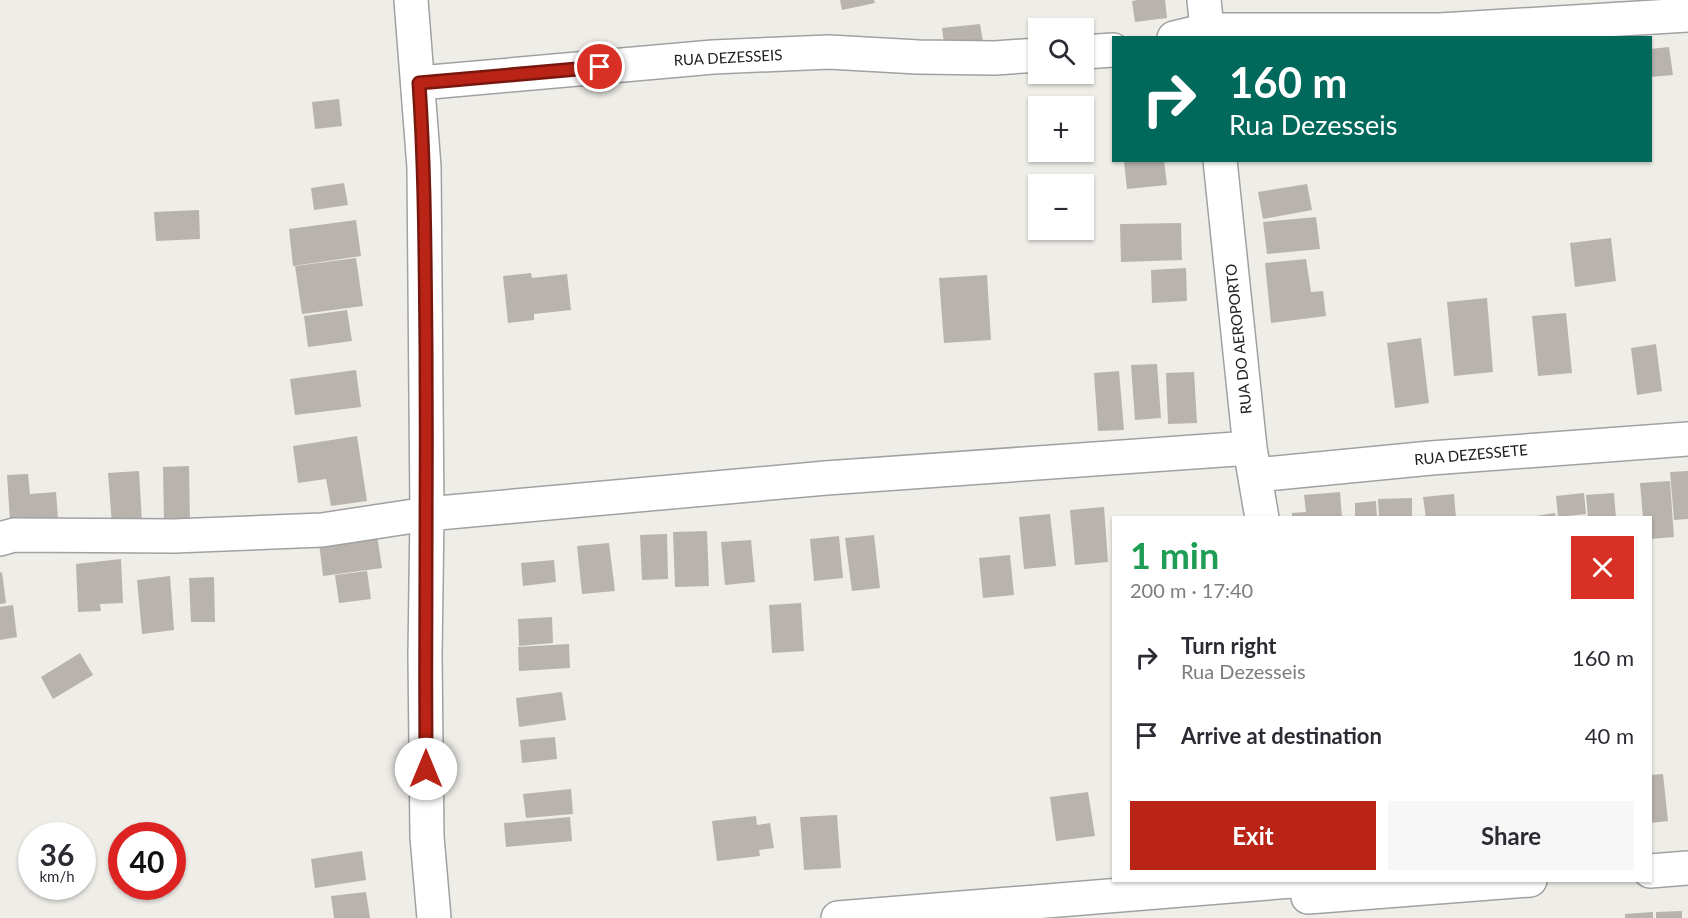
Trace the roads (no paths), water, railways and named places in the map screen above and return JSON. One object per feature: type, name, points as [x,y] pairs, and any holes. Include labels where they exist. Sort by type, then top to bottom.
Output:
[{"type":"street","points":[[411,0],[424,167],[427,837],[434,918]]},
{"type":"street","points":[[1178,36],[1206,23],[1440,30],[1688,15]]},
{"type":"street","points":[[1094,51],[1112,50]]},
{"type":"street","name":"RUA DEZESSEIS","points":[[419,83],[713,57],[829,52],[918,57],[995,58],[1028,56]]},
{"type":"street","name":"RUA DO AEROPORTO","points":[[1220,162],[1252,461],[1262,516]]},
{"type":"street","name":"RUA DEZESSETE","points":[[0,538],[14,535],[174,536],[322,530],[427,514],[826,478],[1252,461],[1443,457],[1688,439]]},
{"type":"street","points":[[1652,871],[1688,868]]},
{"type":"street","points":[[838,918],[1498,882]]}]
